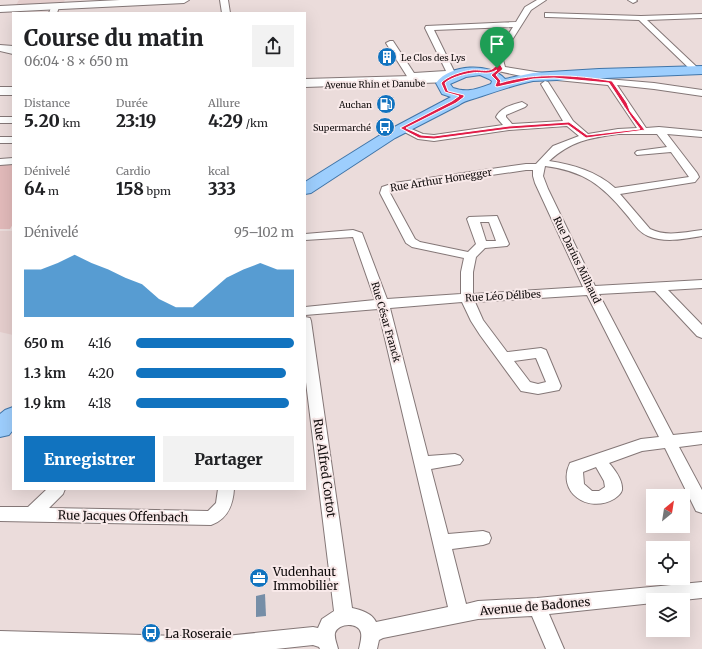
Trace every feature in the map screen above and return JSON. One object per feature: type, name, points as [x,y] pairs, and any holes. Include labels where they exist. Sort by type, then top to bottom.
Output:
[{"type":"main road","points":[[0,9],[54,10],[184,0]]},
{"type":"main road","points":[[0,48],[12,50]]},
{"type":"main road","points":[[447,83],[466,72],[481,71],[496,74],[512,81],[543,78],[612,77],[699,70]]},
{"type":"main road","points":[[306,188],[402,128],[454,102],[462,96],[472,95],[496,74]]},
{"type":"main road","name":"Avenue Rhin et Danube","points":[[306,84],[413,78],[447,83]]},
{"type":"main road","points":[[447,83],[462,96]]},
{"type":"main road","points":[[308,177],[362,142],[440,102],[445,98],[447,83]]},
{"type":"main road","name":"Avenue Rhin et Danube","points":[[306,84],[447,83]]},
{"type":"main road","points":[[0,91],[12,91]]},
{"type":"main road","points":[[349,161],[361,148],[362,142]]},
{"type":"main road","points":[[0,428],[12,417]]},
{"type":"street","points":[[224,0],[226,12]]},
{"type":"street","points":[[496,74],[498,56],[528,9],[542,0]]},
{"type":"street","points":[[548,15],[641,18],[702,16]]},
{"type":"street","points":[[641,18],[699,70]]},
{"type":"street","points":[[447,83],[429,28],[518,24]]},
{"type":"street","points":[[390,43],[413,78]]},
{"type":"street","points":[[612,77],[702,93]]},
{"type":"street","points":[[612,77],[628,111],[643,130]]},
{"type":"street","points":[[543,78],[569,123],[586,137]]},
{"type":"street","points":[[509,127],[501,117],[501,114],[504,111],[522,105]]},
{"type":"street","points":[[0,120],[12,120]]},
{"type":"street","points":[[402,128],[420,137],[434,138],[509,127],[569,123]]},
{"type":"street","points":[[702,134],[643,130],[586,137],[564,145],[548,155],[541,165],[574,169],[591,175],[612,192],[646,231],[654,236],[702,233]]},
{"type":"street","points":[[659,130],[692,173],[694,177],[691,180]]},
{"type":"street","points":[[0,140],[12,140]]},
{"type":"street","points":[[640,153],[674,149]]},
{"type":"street","points":[[0,162],[12,161]]},
{"type":"street","name":"Rue Arthur Honegger","points":[[470,256],[416,245],[410,241],[384,194],[386,189],[394,186],[541,165]]},
{"type":"street","name":"Rue Darius Milhaud","points":[[541,165],[538,174],[543,189],[592,292],[702,506]]},
{"type":"street","points":[[612,192],[702,179]]},
{"type":"street","name":"Rue César Franck","points":[[306,237],[353,233],[358,235],[383,305],[459,613]]},
{"type":"street","points":[[482,245],[470,256],[465,284],[467,298],[478,326],[504,357]]},
{"type":"street","name":"Rue Léo Délibes","points":[[306,311],[467,298],[592,292],[702,284]]},
{"type":"street","points":[[658,287],[702,333]]},
{"type":"street","name":"Rue Alfred Cortot","points":[[306,337],[308,368],[344,616]]},
{"type":"street","points":[[599,460],[641,445],[702,438]]},
{"type":"street","points":[[423,463],[455,460]]},
{"type":"street","points":[[32,514],[56,490]]},
{"type":"street","name":"Rue Jacques Offenbach","points":[[0,514],[211,518],[220,511],[225,504],[226,490]]},
{"type":"street","points":[[442,542],[483,538]]},
{"type":"street","name":"Avenue de Badones","points":[[369,641],[381,629],[459,613],[537,607],[702,590]]},
{"type":"street","points":[[537,607],[554,649]]},
{"type":"street","points":[[327,644],[326,631],[330,624],[336,618],[344,616],[353,616],[361,619],[367,625],[369,641]]},
{"type":"street","points":[[0,640],[216,646],[262,645],[313,636],[327,644]]},
{"type":"shaded area","points":[[19,0],[65,0],[61,5],[15,7]]},
{"type":"shaded area","points":[[0,164],[12,164],[12,226],[10,229],[0,229]]},
{"type":"shaded area","points":[[0,231],[12,231],[12,335],[0,332]]},
{"type":"water","points":[[265,594],[266,616],[256,617],[256,596]]},
{"type":"place","name":"Le Clos des Lys","points":[[387,57]]},
{"type":"place","name":"Auchan","points":[[386,104]]},
{"type":"place","name":"Supermarché","points":[[385,127]]},
{"type":"place","name":"Vudenhaut Immobilier","points":[[259,578]]},
{"type":"place","name":"La Roseraie","points":[[151,633]]},
{"type":"route","points":[[499,64],[501,69],[493,75],[497,77],[499,81],[497,86],[512,81],[533,77],[554,77],[610,82],[625,103],[628,111],[643,130],[586,137],[569,123],[509,127],[434,138],[420,137],[402,128],[454,102],[462,96],[452,94],[447,91],[443,83],[447,79],[472,71],[489,73],[497,68],[499,64]]}]
